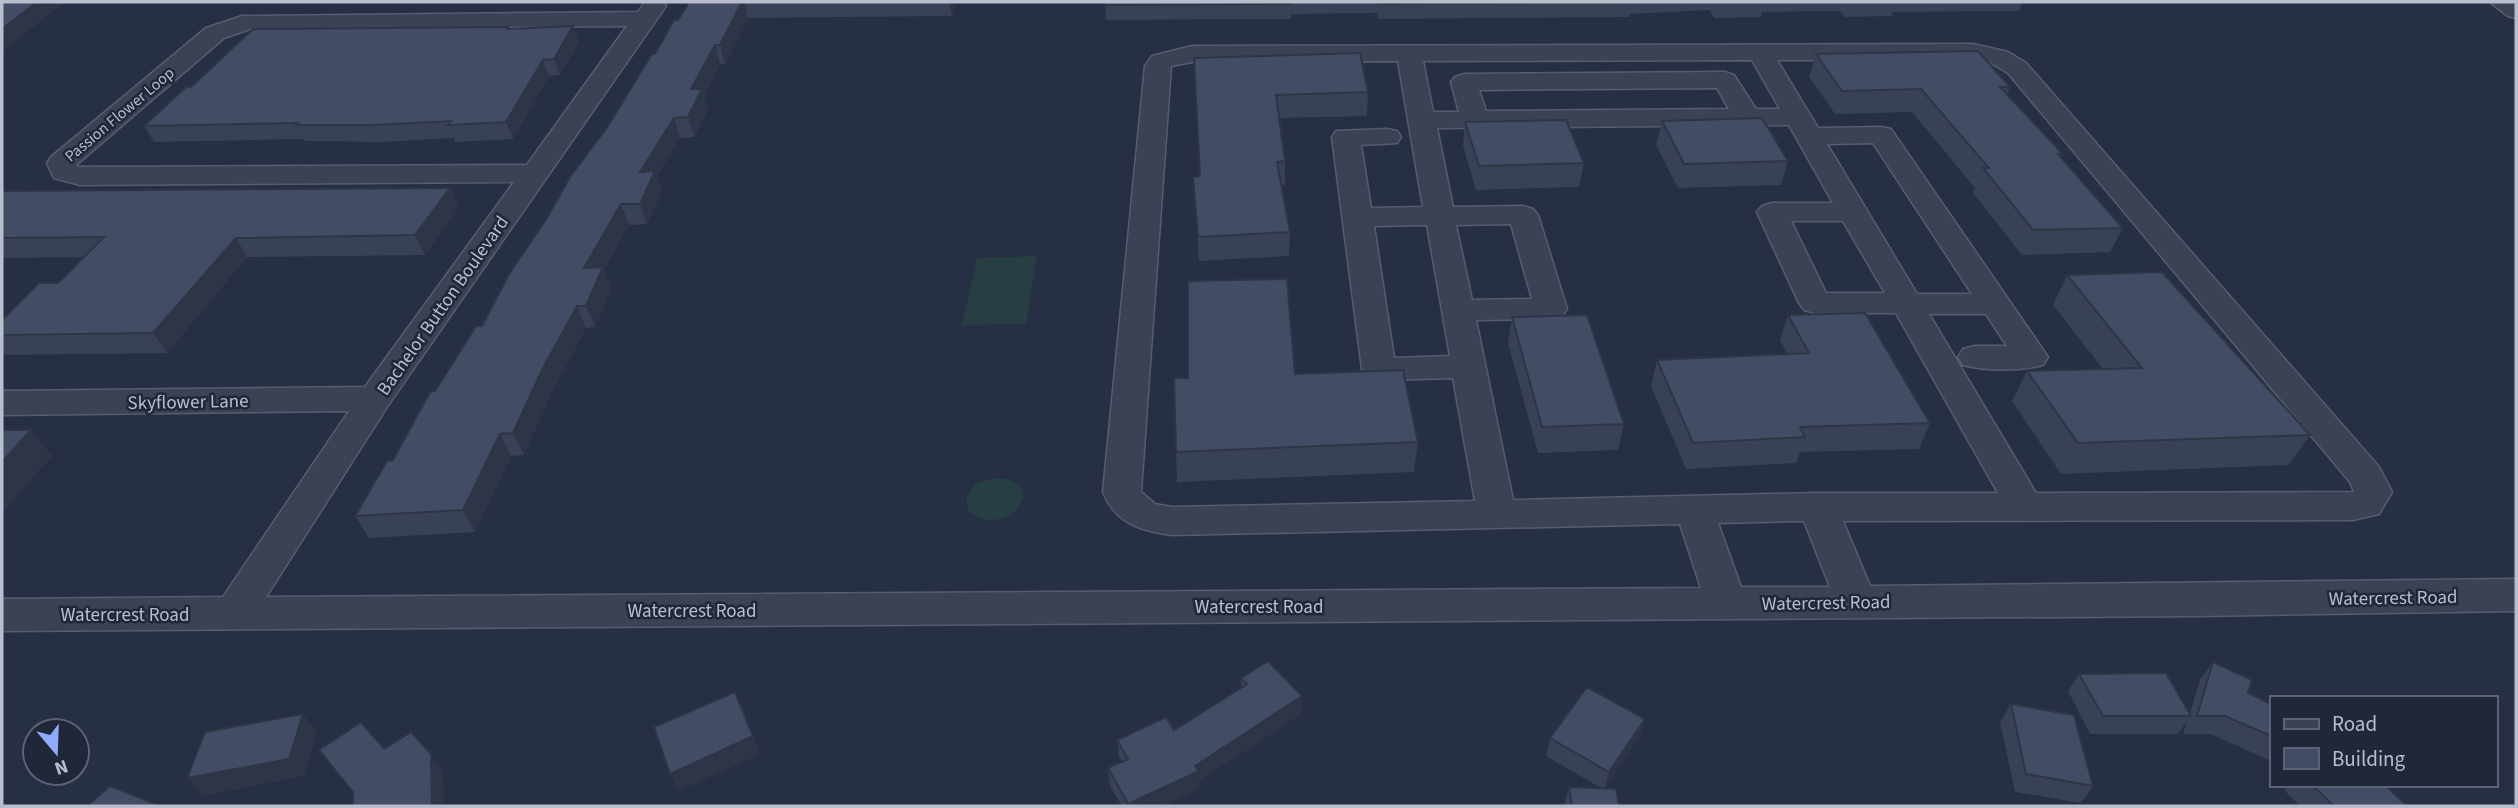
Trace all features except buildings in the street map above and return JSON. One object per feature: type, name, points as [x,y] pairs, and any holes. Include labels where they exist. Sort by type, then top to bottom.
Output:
[{"type":"street","points":[[2502,2],[2516,11]]},
{"type":"street","name":"Bachelor Button Boulevard","points":[[234,614],[375,399],[651,10]]},
{"type":"street","name":"Passion Flower Loop","points":[[535,173],[80,176],[64,172],[61,163],[215,33],[233,25],[251,21],[651,10]]},
{"type":"street","points":[[1760,52],[2025,507]]},
{"type":"street","points":[[1760,52],[1973,52],[2007,60],[2366,476],[2373,492],[2366,504],[1818,507],[1172,521],[1146,517],[1124,502],[1122,492],[1158,66],[1161,61],[1169,57],[1192,54],[1760,52]]},
{"type":"street","points":[[1409,54],[1496,512]]},
{"type":"street","points":[[1475,120],[1464,82],[1725,80],[1747,117]]},
{"type":"street","points":[[1422,120],[1747,117],[1881,135],[2031,357],[1975,357]]},
{"type":"street","points":[[1387,137],[1346,137],[1379,369],[1469,367]]},
{"type":"street","points":[[1853,212],[1772,212],[1815,303],[1995,304]]},
{"type":"street","points":[[1357,217],[1523,215],[1551,309],[1458,310]]},
{"type":"street","name":"Skyflower Lane","points":[[2,403],[375,399]]},
{"type":"street","points":[[1818,507],[1856,602]]},
{"type":"street","points":[[1694,509],[1726,603]]},
{"type":"street","name":"Watercrest Road","points":[[2,615],[2516,595]]},
{"type":"shaded area","points":[[1037,256],[1026,324],[962,325],[977,258]]},
{"type":"shaded area","points":[[995,478],[1013,481],[1022,488],[1023,497],[1019,507],[1010,515],[998,519],[983,519],[968,511],[966,497],[976,484]]}]
